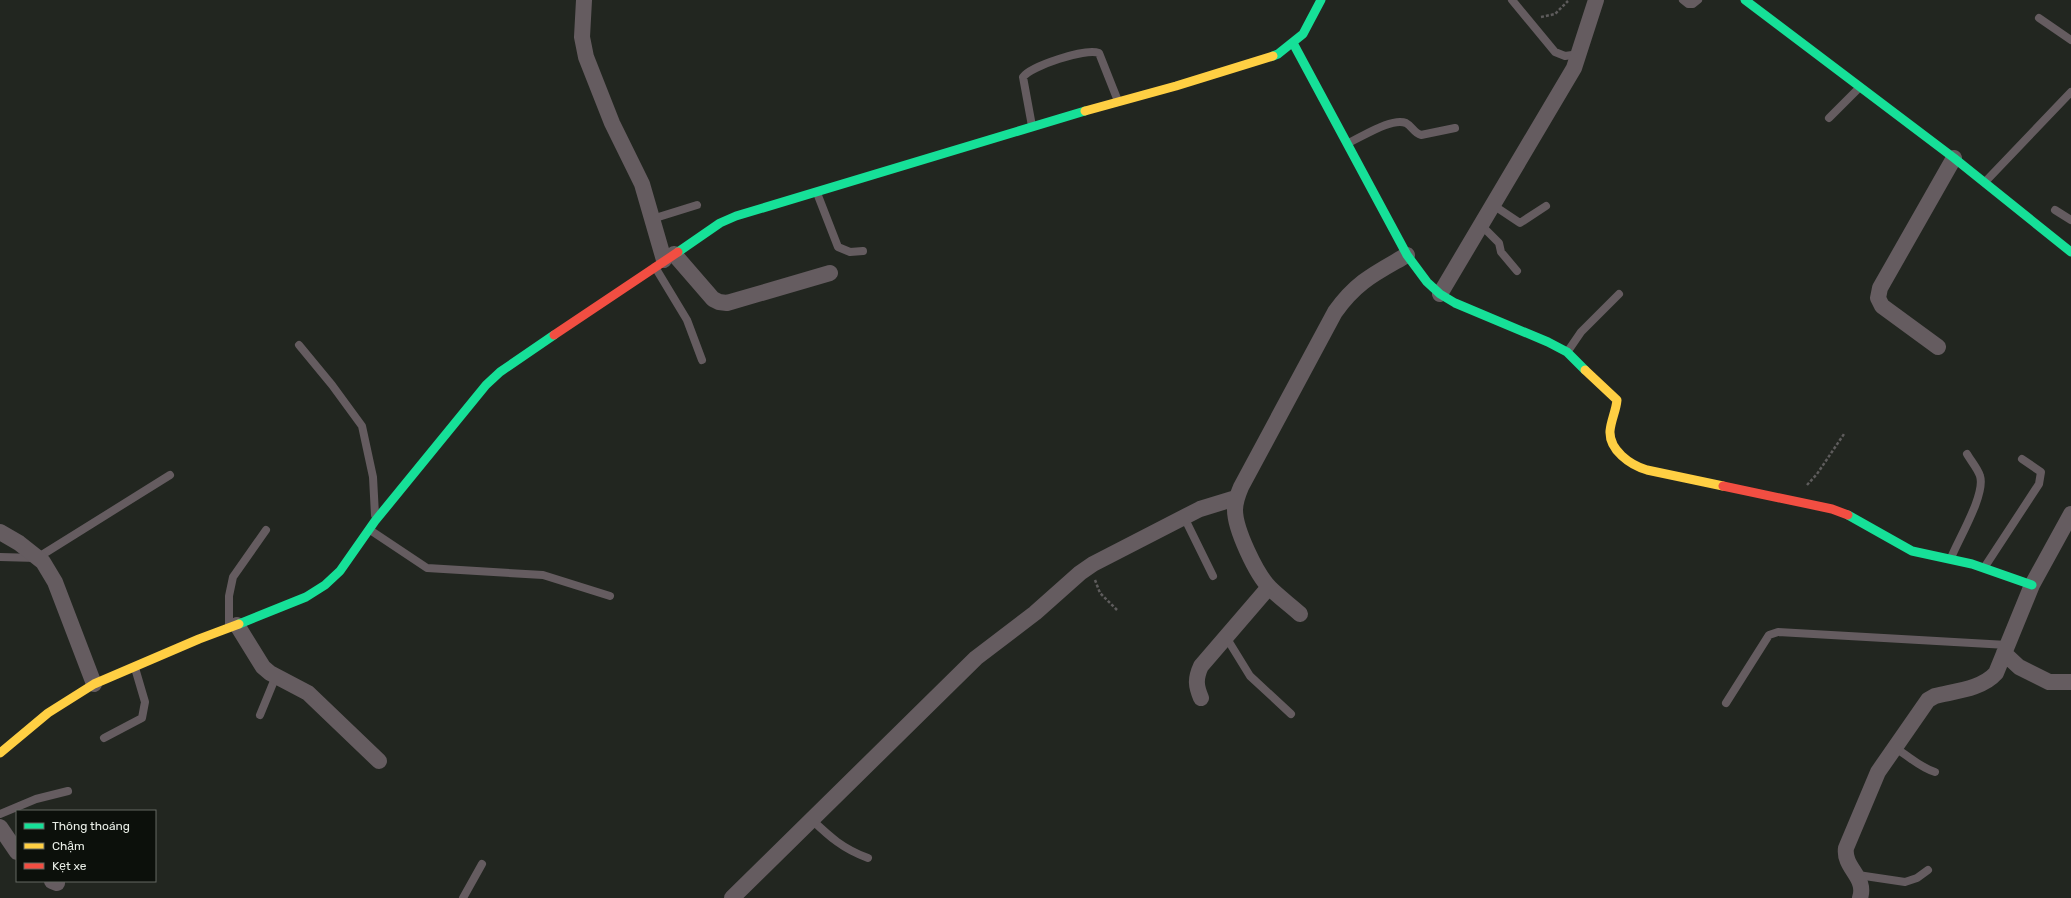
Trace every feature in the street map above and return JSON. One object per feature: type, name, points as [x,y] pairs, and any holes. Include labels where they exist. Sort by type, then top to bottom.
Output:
[{"type":"street","points":[[584,0],[582,37],[586,57],[612,123],[642,184],[664,260],[713,299],[719,302],[727,303],[830,273]]},
{"type":"street","points":[[0,753],[48,713],[94,684],[199,639],[233,627],[306,597],[325,585],[340,571],[375,521],[486,385],[500,372],[720,223],[736,216],[1032,126],[1176,86],[1278,54],[1293,44],[1311,22],[1321,0]]},
{"type":"street","points":[[1440,294],[1574,68],[1580,54],[1596,0]]},
{"type":"street","points":[[1745,0],[1954,158],[2071,252]]},
{"type":"street","points":[[1293,44],[1407,255],[1427,282],[1440,294],[1455,303],[1548,342],[1567,352],[1617,400],[1617,408],[1611,422],[1610,432],[1612,443],[1618,452],[1634,465],[1748,493],[1838,511],[1899,545],[1927,555],[1984,568],[2032,584]]},
{"type":"street","points":[[1938,347],[1882,306],[1878,298],[1880,288],[1954,158]]},
{"type":"street","points":[[1300,614],[1269,587],[1262,578],[1241,538],[1235,510],[1236,498],[1240,487],[1324,333],[1346,296],[1360,283],[1407,255]]},
{"type":"street","points":[[732,898],[976,658],[1035,613],[1090,566],[1211,504],[1236,498]]},
{"type":"street","points":[[1860,898],[1862,887],[1858,875],[1845,856],[1846,848],[1878,772],[1928,700],[1935,696],[1982,684],[1990,680],[1996,673],[2032,584],[2071,514]]},
{"type":"street","points":[[0,532],[44,562],[54,582],[94,684]]},
{"type":"street","points":[[1201,698],[1196,684],[1196,675],[1201,666],[1269,587]]},
{"type":"street","points":[[233,627],[263,667],[276,676],[308,693],[378,761]]},
{"type":"street","points":[[2005,649],[2019,667],[2049,682],[2071,682]]},
{"type":"street","points":[[7,832],[16,850]]},
{"type":"lane","points":[[1512,0],[1555,52],[1565,56],[1580,54]]},
{"type":"lane","points":[[1683,0],[1688,4],[1693,4],[1698,0]]},
{"type":"lane","points":[[2039,18],[2071,40]]},
{"type":"lane","points":[[1032,126],[1023,77],[1027,71],[1092,50],[1098,53],[1118,102]]},
{"type":"lane","points":[[1829,118],[1860,87]]},
{"type":"lane","points":[[1985,183],[2071,92]]},
{"type":"lane","points":[[1347,144],[1393,122],[1408,124],[1417,134],[1421,135],[1455,128]]},
{"type":"lane","points":[[817,192],[838,247],[850,252],[863,252]]},
{"type":"lane","points":[[652,219],[697,205]]},
{"type":"lane","points":[[1493,205],[1520,223],[1546,206]]},
{"type":"lane","points":[[2054,210],[2071,220]]},
{"type":"lane","points":[[1481,225],[1499,243],[1501,252],[1517,271]]},
{"type":"lane","points":[[664,260],[702,360]]},
{"type":"lane","points":[[1567,352],[1581,332],[1620,294]]},
{"type":"lane","points":[[299,345],[332,385],[362,426],[373,477],[375,521]]},
{"type":"lane","points":[[1950,560],[1978,496],[1981,482],[1980,475],[1967,454]]},
{"type":"lane","points":[[1984,568],[2039,484],[2041,472],[2022,459]]},
{"type":"lane","points":[[0,557],[37,558],[170,475]]},
{"type":"lane","points":[[1184,517],[1213,576]]},
{"type":"lane","points":[[370,529],[428,568],[543,575],[610,596]]},
{"type":"lane","points":[[233,627],[229,596],[233,577],[266,530]]},
{"type":"lane","points":[[1726,703],[1769,635],[1778,632],[2005,649]]},
{"type":"lane","points":[[1226,637],[1250,676],[1291,714]]},
{"type":"lane","points":[[104,738],[142,718],[146,702],[134,667]]},
{"type":"lane","points":[[260,715],[276,676]]},
{"type":"lane","points":[[1895,748],[1914,759],[1922,768],[1935,772]]},
{"type":"lane","points":[[0,814],[36,799],[68,791]]},
{"type":"lane","points":[[811,819],[834,841],[852,852],[868,858]]},
{"type":"lane","points":[[463,898],[482,864]]},
{"type":"lane","points":[[1858,875],[1905,882],[1917,878],[1928,870]]},
{"type":"path","points":[[1528,20],[1555,14],[1568,0]]},
{"type":"path","points":[[1792,502],[1817,474],[1844,434]]},
{"type":"path","points":[[1090,566],[1100,593],[1118,610]]},
{"type":"traffic: fast","points":[[1273,56],[1278,54],[1303,34],[1321,0]]},
{"type":"traffic: fast","points":[[1745,0],[1954,158],[2071,252]]},
{"type":"traffic: fast","points":[[1293,43],[1407,255],[1427,282],[1440,294],[1455,303],[1548,342],[1567,352],[1585,370]]},
{"type":"traffic: fast","points":[[678,252],[720,223],[736,216],[1085,111]]},
{"type":"traffic: fast","points":[[239,624],[306,597],[325,585],[340,571],[375,521],[486,385],[500,372],[554,335]]},
{"type":"traffic: fast","points":[[1848,515],[1912,551],[1972,564],[2032,585]]},
{"type":"traffic: slow","points":[[1085,111],[1176,86],[1273,56]]},
{"type":"traffic: slow","points":[[1585,370],[1617,400],[1610,431],[1613,444],[1622,456],[1640,468],[1723,486]]},
{"type":"traffic: slow","points":[[0,753],[48,713],[94,684],[199,639],[239,624]]},
{"type":"traffic: jam","points":[[554,335],[678,252]]},
{"type":"traffic: jam","points":[[1723,486],[1832,509],[1848,515]]}]
